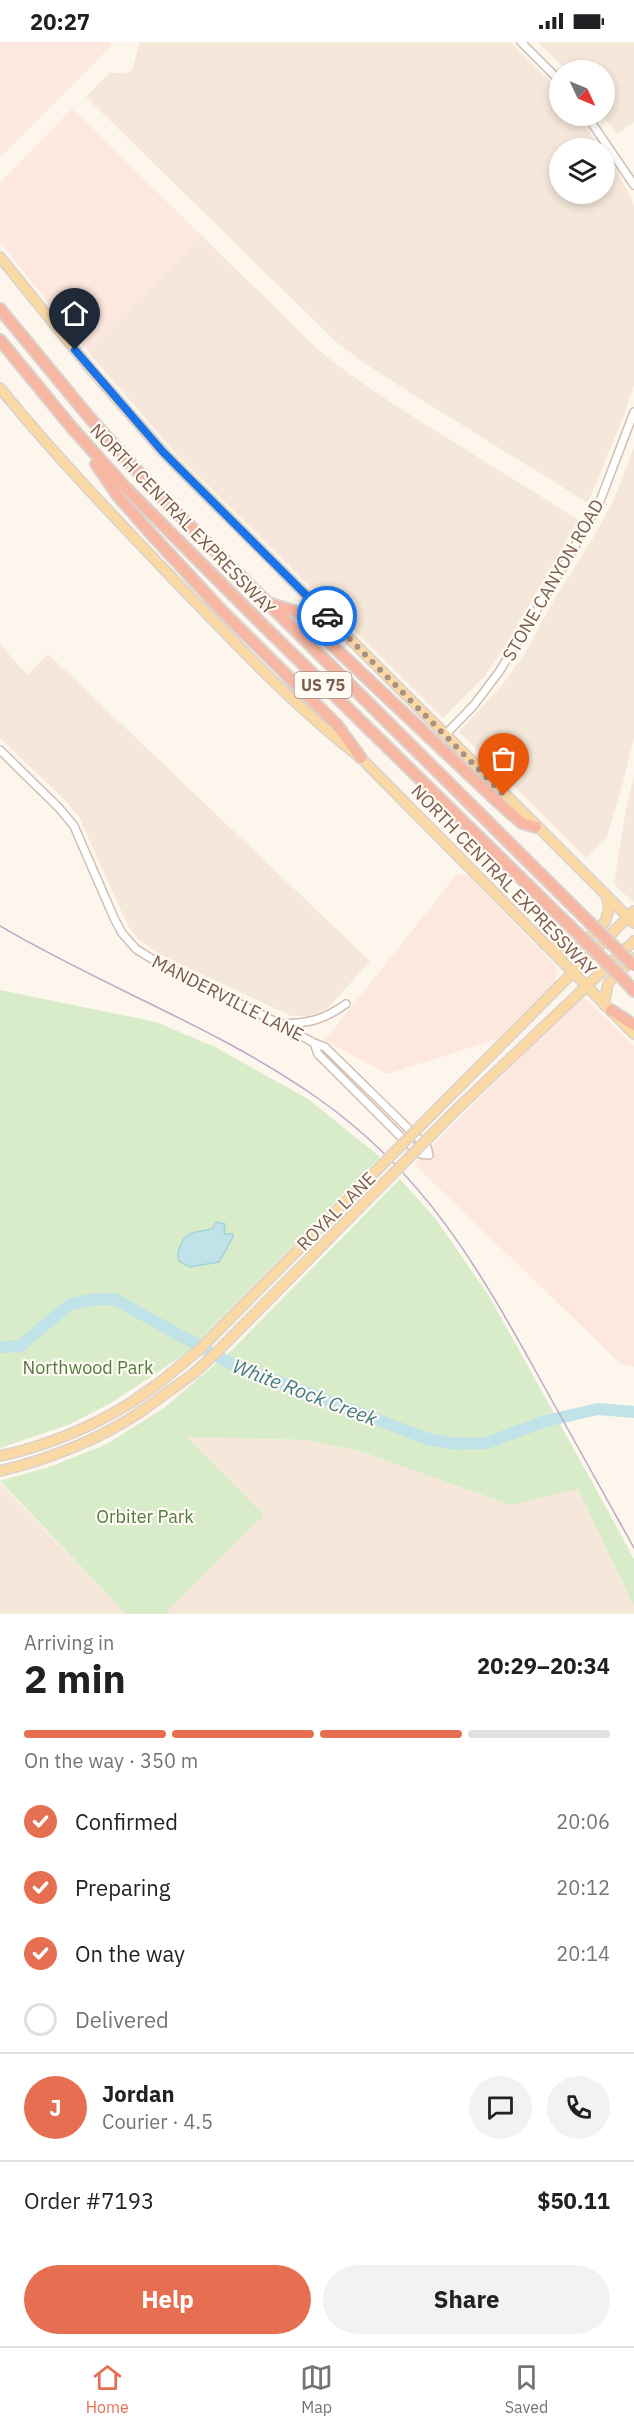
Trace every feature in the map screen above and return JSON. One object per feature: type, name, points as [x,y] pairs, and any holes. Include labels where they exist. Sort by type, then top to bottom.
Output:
[{"type":"highway","name":"NORTH CENTRAL EXPRESSWAY","points":[[0,309],[123,456],[268,604],[634,966]]},
{"type":"highway","name":"NORTH CENTRAL EXPRESSWAY","points":[[0,340],[73,429],[125,487],[634,991]]},
{"type":"highway","points":[[73,429],[118,496],[152,535],[223,612],[337,725],[361,758]]},
{"type":"highway","points":[[268,604],[297,612],[499,803],[522,823],[536,827]]},
{"type":"highway","points":[[608,1008],[634,1024]]},
{"type":"main road","name":"NORTH CENTRAL EXPRESSWAY","points":[[0,257],[89,367],[163,452],[536,827],[606,896],[632,917]]},
{"type":"main road","name":"NORTH CENTRAL EXPRESSWAY","points":[[0,388],[3,398],[200,607],[328,732],[361,758],[634,1034]]},
{"type":"main road","points":[[543,944],[565,951],[579,947],[608,915],[606,896]]},
{"type":"main road","name":"ROYAL LANE","points":[[0,1456],[35,1446],[91,1424],[132,1402],[172,1374],[200,1349],[572,972],[632,917]]},
{"type":"main road","name":"ROYAL LANE","points":[[0,1471],[40,1460],[96,1438],[139,1413],[193,1374],[454,1112],[634,941]]},
{"type":"main road","points":[[608,1008],[608,983],[634,958]]},
{"type":"main road","points":[[35,1446],[40,1460]]},
{"type":"street","points":[[521,42],[549,70]]},
{"type":"street","points":[[594,126],[634,185]]},
{"type":"street","name":"STONE CANYON ROAD","points":[[446,734],[474,705],[507,660],[570,557],[600,501],[634,412]]},
{"type":"street","name":"MANDERVILLE LANE","points":[[0,750],[59,808],[74,826],[114,918],[122,933],[136,949],[157,963],[325,1047],[427,1147],[429,1155],[420,1154],[401,1137],[318,1054],[314,1043]]},
{"type":"street","points":[[280,1024],[321,1020],[346,1004]]},
{"type":"shaded area","points":[[0,42],[110,42],[113,44],[0,158]]},
{"type":"shaded area","points":[[140,42],[510,42],[549,80],[549,126],[585,126],[594,138],[549,138],[549,204],[615,204],[615,168],[634,205],[634,384],[624,415],[588,503],[409,392],[335,341],[86,97],[109,73],[125,73],[132,70]]},
{"type":"shaded area","points":[[537,42],[634,42],[634,122],[617,134],[611,126],[615,126],[615,60],[556,60]]},
{"type":"shaded area","points":[[72,109],[202,236],[89,353],[0,242],[0,183]]},
{"type":"shaded area","points":[[202,236],[322,353],[351,375],[396,406],[579,520],[506,645],[485,676],[443,718],[178,456],[89,353]]},
{"type":"shaded area","points":[[634,448],[634,737],[606,839],[586,858],[459,732],[501,686],[522,658],[554,600],[596,533],[613,501]]},
{"type":"shaded area","points":[[0,644],[27,675],[48,654],[370,961],[333,1003],[323,1012],[308,1016],[291,1016],[159,954],[138,939],[127,924],[79,817],[65,800],[0,738]]},
{"type":"shaded area","points":[[634,775],[634,901],[633,902],[614,884]]},
{"type":"shaded area","points":[[458,873],[469,876],[554,964],[557,972],[555,982],[504,1037],[387,1074],[325,1040]]},
{"type":"shaded area","points":[[582,995],[634,1046],[634,1367],[620,1363],[414,1164]]},
{"type":"shaded area","points":[[186,1437],[305,1440],[359,1451],[511,1505],[578,1488],[634,1606],[634,1614],[165,1614],[264,1515]]},
{"type":"shaded area","points":[[0,1483],[126,1614],[0,1614]]},
{"type":"green space","name":"Northwood Park","points":[[0,990],[156,1022],[215,1047],[308,1099],[380,1157],[188,1352],[111,1403],[68,1425],[0,1448]]},
{"type":"green space","name":"Orbiter Park","points":[[400,1179],[435,1218],[489,1296],[591,1480],[634,1559],[634,1606],[578,1489],[511,1505],[359,1451],[305,1440],[187,1437],[264,1515],[165,1614],[126,1614],[0,1481],[49,1467],[105,1445],[164,1408],[233,1349]]},
{"type":"water","points":[[216,1222],[225,1224],[224,1234],[233,1234],[219,1262],[190,1267],[179,1261],[179,1250],[185,1237],[212,1229]]},
{"type":"waterway","name":"White Rock Creek","points":[[0,1347],[20,1346],[69,1305],[89,1300],[114,1299],[232,1364],[428,1439],[457,1444],[486,1443],[546,1421],[598,1409],[634,1412]]},
{"type":"tram line","points":[[0,926],[279,1072],[354,1126],[388,1157],[445,1224],[494,1298],[634,1548]]},
{"type":"way so far","points":[[327,616],[504,795]]},
{"type":"route","points":[[75,350],[163,452],[327,616]]}]
